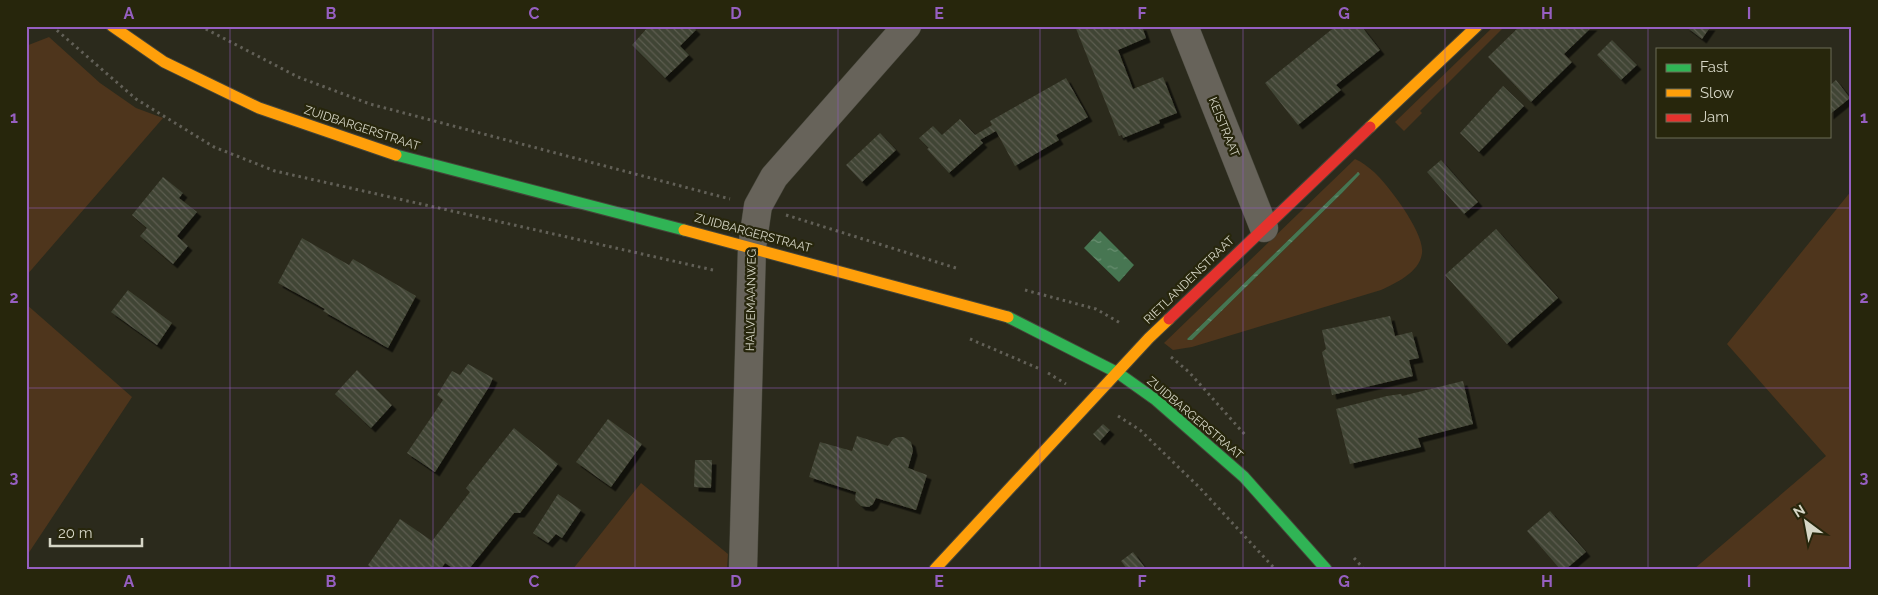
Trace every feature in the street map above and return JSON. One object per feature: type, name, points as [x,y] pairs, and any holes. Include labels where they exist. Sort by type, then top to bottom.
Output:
[{"type":"street","name":"ZUIDBARGERSTRAAT","points":[[112,26],[164,62],[251,105],[387,153],[752,247],[1005,316],[1118,373],[1156,400],[1244,477],[1326,569]]},
{"type":"street","name":"HALVEMAANWEG","points":[[743,569],[752,247],[758,206],[774,177],[907,26]]},
{"type":"street","name":"KEISTRAAT","points":[[1184,26],[1264,228]]},
{"type":"street","name":"RIETLANDENSTRAAT","points":[[935,569],[1094,400],[1149,338],[1477,26]]},
{"type":"path","points":[[966,337],[1042,370],[1094,400],[1140,430],[1199,487],[1275,569]]},
{"type":"shaded area","points":[[1494,26],[1505,26],[1420,111],[1422,113],[1404,131],[1395,122]]},
{"type":"shaded area","points":[[49,37],[100,83],[136,108],[163,118],[26,276],[26,46]]},
{"type":"shaded area","points":[[1355,159],[1374,172],[1388,187],[1418,234],[1422,253],[1417,266],[1406,276],[1381,290],[1192,347],[1173,350],[1164,343]],"holes":[[[1358,172],[1342,193],[1192,340],[1187,339]]]},
{"type":"shaded area","points":[[1852,190],[1852,569],[1694,569],[1826,456],[1727,344]]},
{"type":"shaded area","points":[[26,304],[132,397],[26,557]]},
{"type":"shaded area","points":[[641,483],[728,554],[727,569],[573,569]]},
{"type":"water","points":[[1358,172],[1360,174],[1342,193],[1192,340],[1187,339]]},
{"type":"water","points":[[1100,231],[1134,265],[1119,282],[1084,248]]},
{"type":"building","points":[[649,26],[692,26],[696,30],[680,46],[689,55],[665,78],[632,45]]},
{"type":"building","points":[[1075,26],[1126,26],[1127,29],[1134,26],[1142,26],[1146,38],[1118,50],[1133,89],[1163,77],[1177,113],[1159,120],[1160,123],[1123,138],[1122,135],[1119,136]]},
{"type":"building","points":[[1336,26],[1361,26],[1380,50],[1336,85],[1341,90],[1298,125],[1265,83]]},
{"type":"building","points":[[1520,26],[1593,26],[1564,54],[1572,62],[1531,102],[1488,57]]},
{"type":"building","points":[[1685,26],[1711,26],[1702,39]]},
{"type":"building","points":[[1612,40],[1637,65],[1621,80],[1597,55]]},
{"type":"building","points":[[1066,78],[1088,117],[1056,135],[1059,140],[1015,166],[996,131],[980,140],[983,143],[949,173],[919,138],[933,126],[942,135],[960,119],[975,135],[992,125],[990,121]]},
{"type":"building","points":[[1836,80],[1850,98],[1830,114],[1830,85]]},
{"type":"building","points":[[1503,86],[1524,106],[1479,152],[1460,133]]},
{"type":"building","points":[[880,133],[896,150],[862,182],[846,165]]},
{"type":"building","points":[[1441,160],[1478,202],[1464,214],[1427,172]]},
{"type":"building","points":[[163,177],[183,193],[179,198],[197,212],[177,236],[188,246],[173,264],[140,236],[147,228],[132,215]]},
{"type":"building","points":[[1496,229],[1558,298],[1507,344],[1445,275]]},
{"type":"building","points":[[302,238],[349,265],[353,259],[416,296],[388,348],[323,311],[325,309],[278,283]]},
{"type":"building","points":[[128,290],[172,323],[157,345],[111,312]]},
{"type":"building","points":[[1390,316],[1395,336],[1412,332],[1419,358],[1409,360],[1413,376],[1332,395],[1322,352],[1326,349],[1322,330]]},
{"type":"building","points":[[468,364],[493,378],[435,472],[407,453],[443,400],[437,395],[452,371],[460,375]]},
{"type":"building","points":[[357,370],[392,405],[371,428],[335,394]]},
{"type":"building","points":[[1463,381],[1473,424],[1418,438],[1421,447],[1350,464],[1336,409],[1387,396],[1401,394],[1402,396]]},
{"type":"building","points":[[608,419],[642,444],[611,487],[576,462]]},
{"type":"building","points":[[1103,424],[1110,430],[1100,441],[1093,434]]},
{"type":"building","points":[[514,428],[558,464],[520,513],[514,513],[469,569],[454,569],[445,563],[441,569],[372,569],[368,565],[400,519],[432,541],[470,492],[466,488]]},
{"type":"building","points":[[857,436],[888,446],[893,439],[898,437],[904,437],[911,442],[913,451],[908,468],[927,475],[916,510],[876,498],[869,507],[861,506],[855,500],[856,492],[809,477],[820,442],[852,451]]},
{"type":"building","points":[[695,460],[712,460],[711,488],[694,487]]},
{"type":"building","points":[[558,494],[581,510],[562,538],[556,534],[548,543],[533,533]]},
{"type":"building","points":[[1550,511],[1586,552],[1566,569],[1560,569],[1527,531]]},
{"type":"building","points":[[1133,552],[1146,569],[1127,569],[1121,561]]},
{"type":"traffic: fast","points":[[396,155],[684,230]]},
{"type":"traffic: fast","points":[[1008,317],[1118,373],[1156,400],[1244,477],[1326,569]]},
{"type":"traffic: slow","points":[[112,26],[164,62],[259,108],[396,155]]},
{"type":"traffic: slow","points":[[1370,127],[1477,26]]},
{"type":"traffic: slow","points":[[684,230],[1008,317]]},
{"type":"traffic: slow","points":[[935,569],[1149,338],[1169,319]]},
{"type":"traffic: jam","points":[[1169,319],[1370,127]]}]
